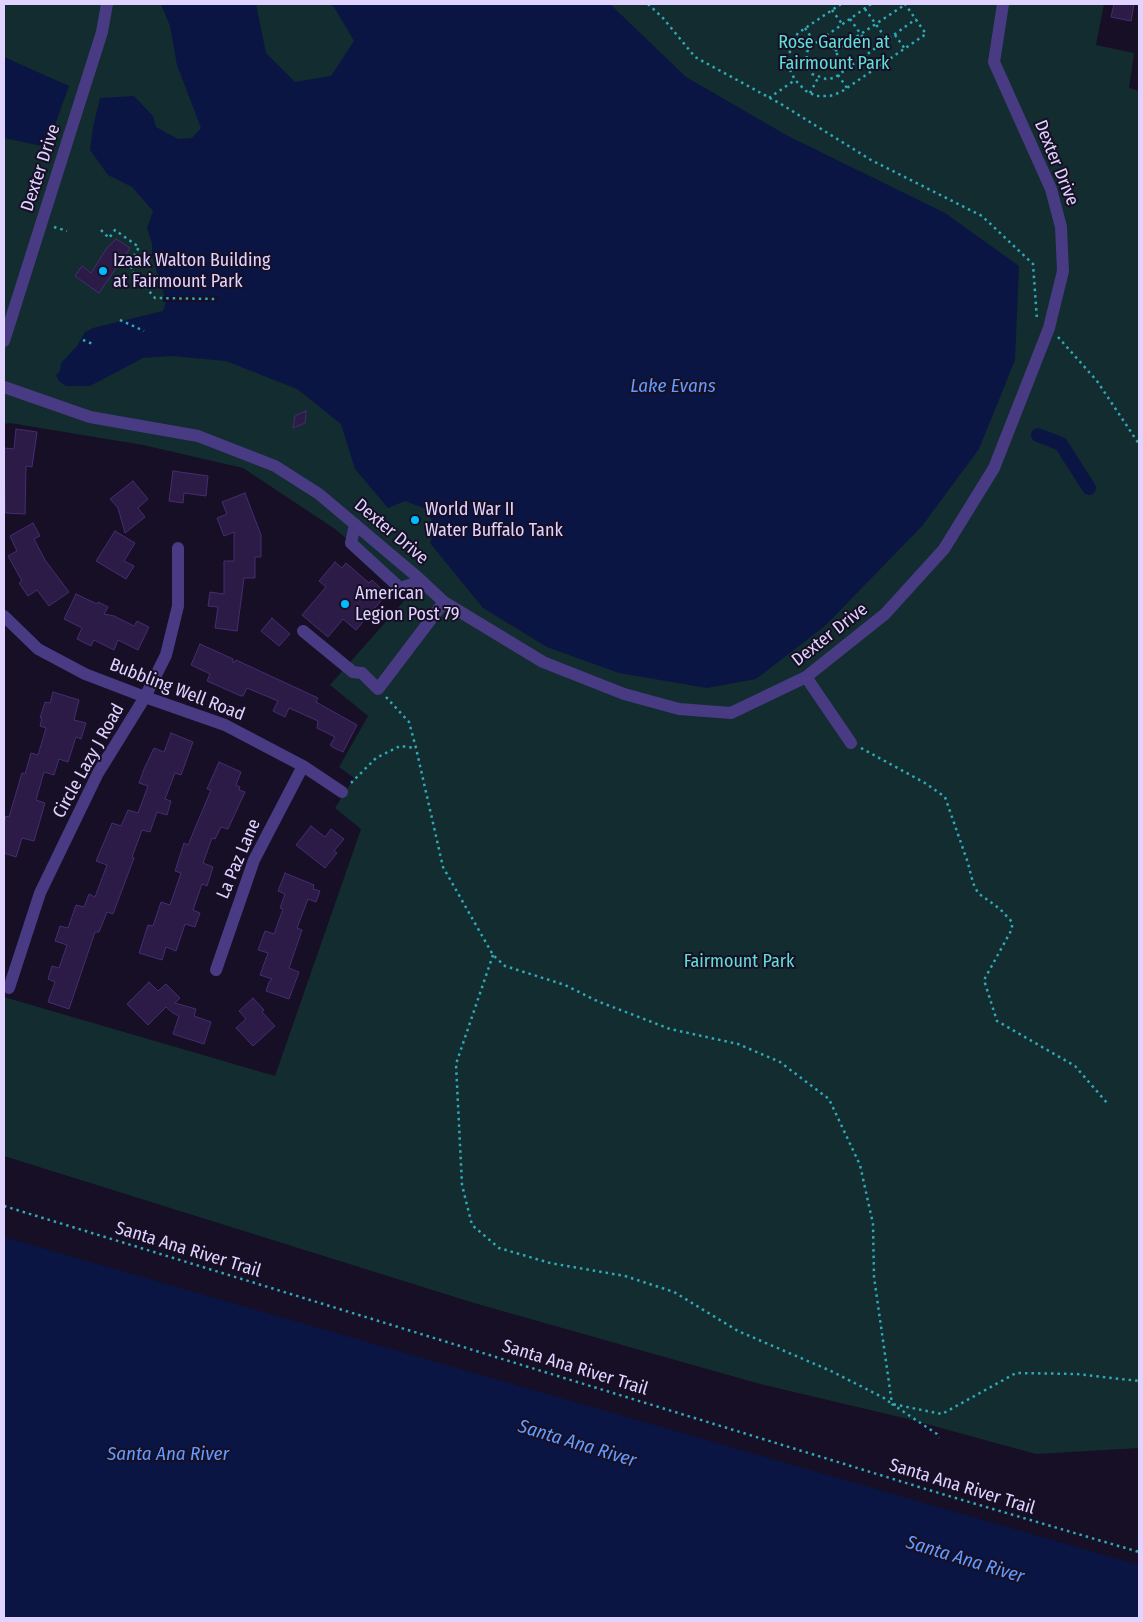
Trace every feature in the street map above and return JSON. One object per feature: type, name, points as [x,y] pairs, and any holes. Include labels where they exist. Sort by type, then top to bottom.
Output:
[{"type":"street","name":"Dexter Drive","points":[[4,341],[102,32],[107,4]]},
{"type":"street","name":"Dexter Drive","points":[[4,388],[90,417],[198,436],[275,466],[319,494],[422,581],[444,602],[543,662],[624,694],[679,709],[732,713],[806,677],[885,614],[944,549],[994,468],[1049,328],[1063,271],[1061,227],[1051,188],[994,62],[1003,4]]},
{"type":"street","points":[[355,524],[351,543],[400,588],[422,581]]},
{"type":"street","name":"Circle Lazy J Road","points":[[8,988],[40,893],[98,773],[145,697],[166,654],[178,606],[178,548]]},
{"type":"street","points":[[303,631],[353,672],[362,673],[378,689],[444,602]]},
{"type":"street","name":"Bubbling Well Road","points":[[4,616],[38,649],[85,674],[226,725],[302,766],[342,792]]},
{"type":"street","points":[[806,677],[851,743]]},
{"type":"street","name":"La Paz Lane","points":[[216,970],[254,860],[302,766]]},
{"type":"path","points":[[648,4],[663,18],[695,57],[769,98],[871,160],[982,216],[1034,264],[1037,322],[1049,328],[1059,337],[1097,381],[1139,444]]},
{"type":"path","points":[[835,51],[905,4],[926,34],[841,92],[830,96],[816,96],[806,92],[795,80],[789,68],[792,42],[798,33],[841,4]]},
{"type":"path","points":[[871,4],[810,47],[806,60],[808,70],[818,78],[834,78],[916,20]]},
{"type":"path","points":[[864,8],[887,40]]},
{"type":"path","points":[[832,10],[842,24]]},
{"type":"path","points":[[850,19],[872,50]]},
{"type":"path","points":[[805,28],[815,43]]},
{"type":"path","points":[[895,35],[904,49]]},
{"type":"path","points":[[824,36],[847,68]]},
{"type":"path","points":[[865,56],[875,70]]},
{"type":"path","points":[[789,61],[806,60]]},
{"type":"path","points":[[838,75],[847,88]]},
{"type":"path","points":[[810,93],[818,78]]},
{"type":"path","points":[[769,98],[795,80]]},
{"type":"path","points":[[52,226],[67,231]]},
{"type":"path","points":[[101,230],[109,238],[115,230],[139,247],[133,258],[131,270],[155,298],[218,299]]},
{"type":"path","points":[[120,320],[144,331]]},
{"type":"path","points":[[83,340],[95,345]]},
{"type":"path","points":[[378,689],[409,722],[443,867],[493,956],[505,966],[565,985],[597,1001],[670,1029],[738,1044],[780,1062],[828,1099],[860,1165],[873,1224],[874,1277],[892,1404]]},
{"type":"path","points":[[851,743],[886,761],[945,797],[968,863],[972,884],[978,893],[1000,909],[1012,922],[1012,929],[984,980],[997,1021],[1075,1066],[1108,1104]]},
{"type":"path","points":[[342,792],[376,758],[400,746],[416,748]]},
{"type":"path","points":[[493,956],[456,1064],[462,1185],[472,1225],[498,1248],[550,1263],[625,1276],[674,1292],[738,1331],[831,1371],[884,1398],[937,1434],[939,1438]]},
{"type":"path","name":"Santa Ana River Trail","points":[[4,1206],[913,1485],[1139,1552]]},
{"type":"path","points":[[892,1404],[942,1414],[1016,1373],[1076,1374],[1139,1381]]},
{"type":"green space","name":"Fairmount Park","points":[[4,4],[1104,4],[1096,45],[1134,53],[1129,88],[1139,91],[1139,1448],[1036,1454],[908,1419],[760,1384],[474,1303],[4,1156],[4,997],[275,1076],[361,829],[335,808],[354,778],[339,767],[368,716],[330,685],[411,593],[335,529],[243,468],[143,445],[10,423],[4,424]]},
{"type":"water","name":"Lake Evans","points":[[161,4],[256,4],[266,53],[295,82],[331,76],[354,41],[334,7],[330,4],[610,4],[686,77],[788,136],[945,213],[1019,266],[1015,360],[979,449],[922,526],[825,626],[756,679],[707,688],[619,673],[547,647],[483,608],[430,543],[435,527],[426,509],[405,501],[388,508],[355,469],[341,424],[297,389],[226,361],[172,356],[143,358],[90,386],[66,386],[59,381],[56,375],[60,371],[61,363],[77,346],[85,332],[93,328],[163,311],[166,301],[152,255],[152,243],[147,228],[153,211],[132,187],[108,175],[90,150],[100,98],[134,96],[153,116],[156,127],[178,139],[192,138],[201,128],[177,65],[170,26]]},
{"type":"water","points":[[4,57],[69,86],[47,147],[4,138]]},
{"type":"water","name":"Santa Ana River","points":[[4,1237],[1139,1565],[1139,1618],[4,1618]]},
{"type":"pier","points":[[163,296],[218,296],[218,302],[163,302]]},
{"type":"building","points":[[1114,4],[1134,4],[1131,21],[1111,17]]},
{"type":"building","name":"Izaak Walton Building at Fairmount Park","points":[[116,239],[130,248],[99,293],[75,276],[82,266],[91,273],[107,248]]},
{"type":"building","points":[[306,411],[305,423],[293,428],[295,416]]},
{"type":"building","points":[[16,429],[37,432],[32,467],[26,466],[25,514],[5,512],[4,448],[14,449]]},
{"type":"building","points":[[173,471],[208,476],[206,496],[184,493],[183,503],[169,501]]},
{"type":"building","points":[[133,481],[148,499],[138,508],[145,517],[125,533],[118,508],[110,499]]},
{"type":"building","points":[[245,493],[261,535],[261,557],[255,557],[255,578],[244,578],[237,631],[215,628],[218,607],[208,606],[210,592],[224,594],[224,561],[234,561],[234,532],[224,536],[217,518],[227,514],[222,502]]},
{"type":"building","points":[[33,523],[40,536],[34,539],[45,560],[69,592],[49,606],[37,590],[28,596],[19,583],[22,581],[8,556],[17,551],[10,536]]},
{"type":"building","points":[[115,531],[135,543],[124,561],[134,566],[126,579],[96,561]]},
{"type":"building","name":"American Legion Post 79","points":[[335,562],[342,568],[346,563],[369,583],[372,580],[387,594],[356,630],[343,619],[328,637],[302,615],[326,587],[319,581]]},
{"type":"building","points":[[76,594],[108,607],[104,614],[114,616],[134,626],[137,621],[149,627],[138,650],[118,640],[114,650],[94,640],[91,646],[77,639],[82,628],[64,619]]},
{"type":"building","points":[[272,618],[290,634],[279,646],[261,631]]},
{"type":"building","points":[[200,644],[233,659],[233,663],[236,660],[318,698],[316,702],[357,725],[343,752],[330,745],[335,737],[317,728],[318,721],[289,708],[285,717],[273,711],[278,701],[247,688],[243,696],[241,696],[207,681],[210,674],[191,665]]},
{"type":"building","points":[[53,692],[79,700],[74,720],[86,723],[81,739],[76,737],[68,762],[59,759],[54,775],[44,772],[36,800],[45,803],[34,841],[22,838],[16,857],[4,853],[4,823],[6,816],[9,817],[22,773],[25,774],[31,753],[38,755],[46,728],[40,726],[42,718],[40,718],[45,702],[50,703]]},
{"type":"building","points":[[171,733],[193,742],[181,775],[175,773],[165,799],[171,801],[167,815],[157,812],[150,832],[142,830],[132,857],[134,858],[113,914],[107,912],[99,932],[95,932],[69,1009],[48,1002],[55,982],[48,979],[52,966],[59,968],[67,945],[55,941],[60,926],[68,928],[76,905],[84,907],[89,894],[95,897],[107,865],[96,861],[112,823],[121,826],[128,810],[138,813],[148,786],[139,783],[144,769],[154,748],[164,752]]},
{"type":"building","points":[[219,762],[241,772],[236,785],[240,787],[239,790],[245,792],[228,829],[221,827],[215,839],[212,838],[203,863],[213,867],[207,886],[202,884],[193,910],[200,913],[195,927],[185,924],[176,951],[166,947],[162,960],[139,953],[148,925],[153,926],[161,902],[170,905],[181,873],[175,871],[184,843],[188,845],[211,790],[207,789]]},
{"type":"building","points":[[311,826],[325,837],[331,829],[344,839],[334,851],[337,853],[325,868],[296,845]]},
{"type":"building","points":[[285,873],[314,885],[313,889],[320,891],[316,902],[308,899],[297,928],[302,930],[289,968],[299,972],[289,999],[266,991],[272,979],[260,975],[268,953],[258,950],[265,931],[274,934],[283,909],[280,908],[285,894],[278,891]]},
{"type":"building","points":[[149,982],[158,991],[166,984],[180,998],[175,1003],[196,1009],[194,1016],[211,1022],[204,1044],[173,1034],[179,1016],[166,1007],[148,1025],[127,1004]]},
{"type":"building","points":[[253,998],[264,1010],[262,1012],[275,1026],[253,1046],[236,1028],[246,1019],[239,1011]]},
{"type":"waterway","points":[[1038,435],[1061,444],[1089,488]]},
{"type":"place","name":"Izaak Walton Building at Fairmount Park","points":[[103,271]]},
{"type":"place","name":"World War II Water Buffalo Tank","points":[[415,520]]},
{"type":"place","name":"American Legion Post 79","points":[[345,604]]},
{"type":"park label","name":"Rose Garden at Fairmount Park","points":[[834,53]]}]
